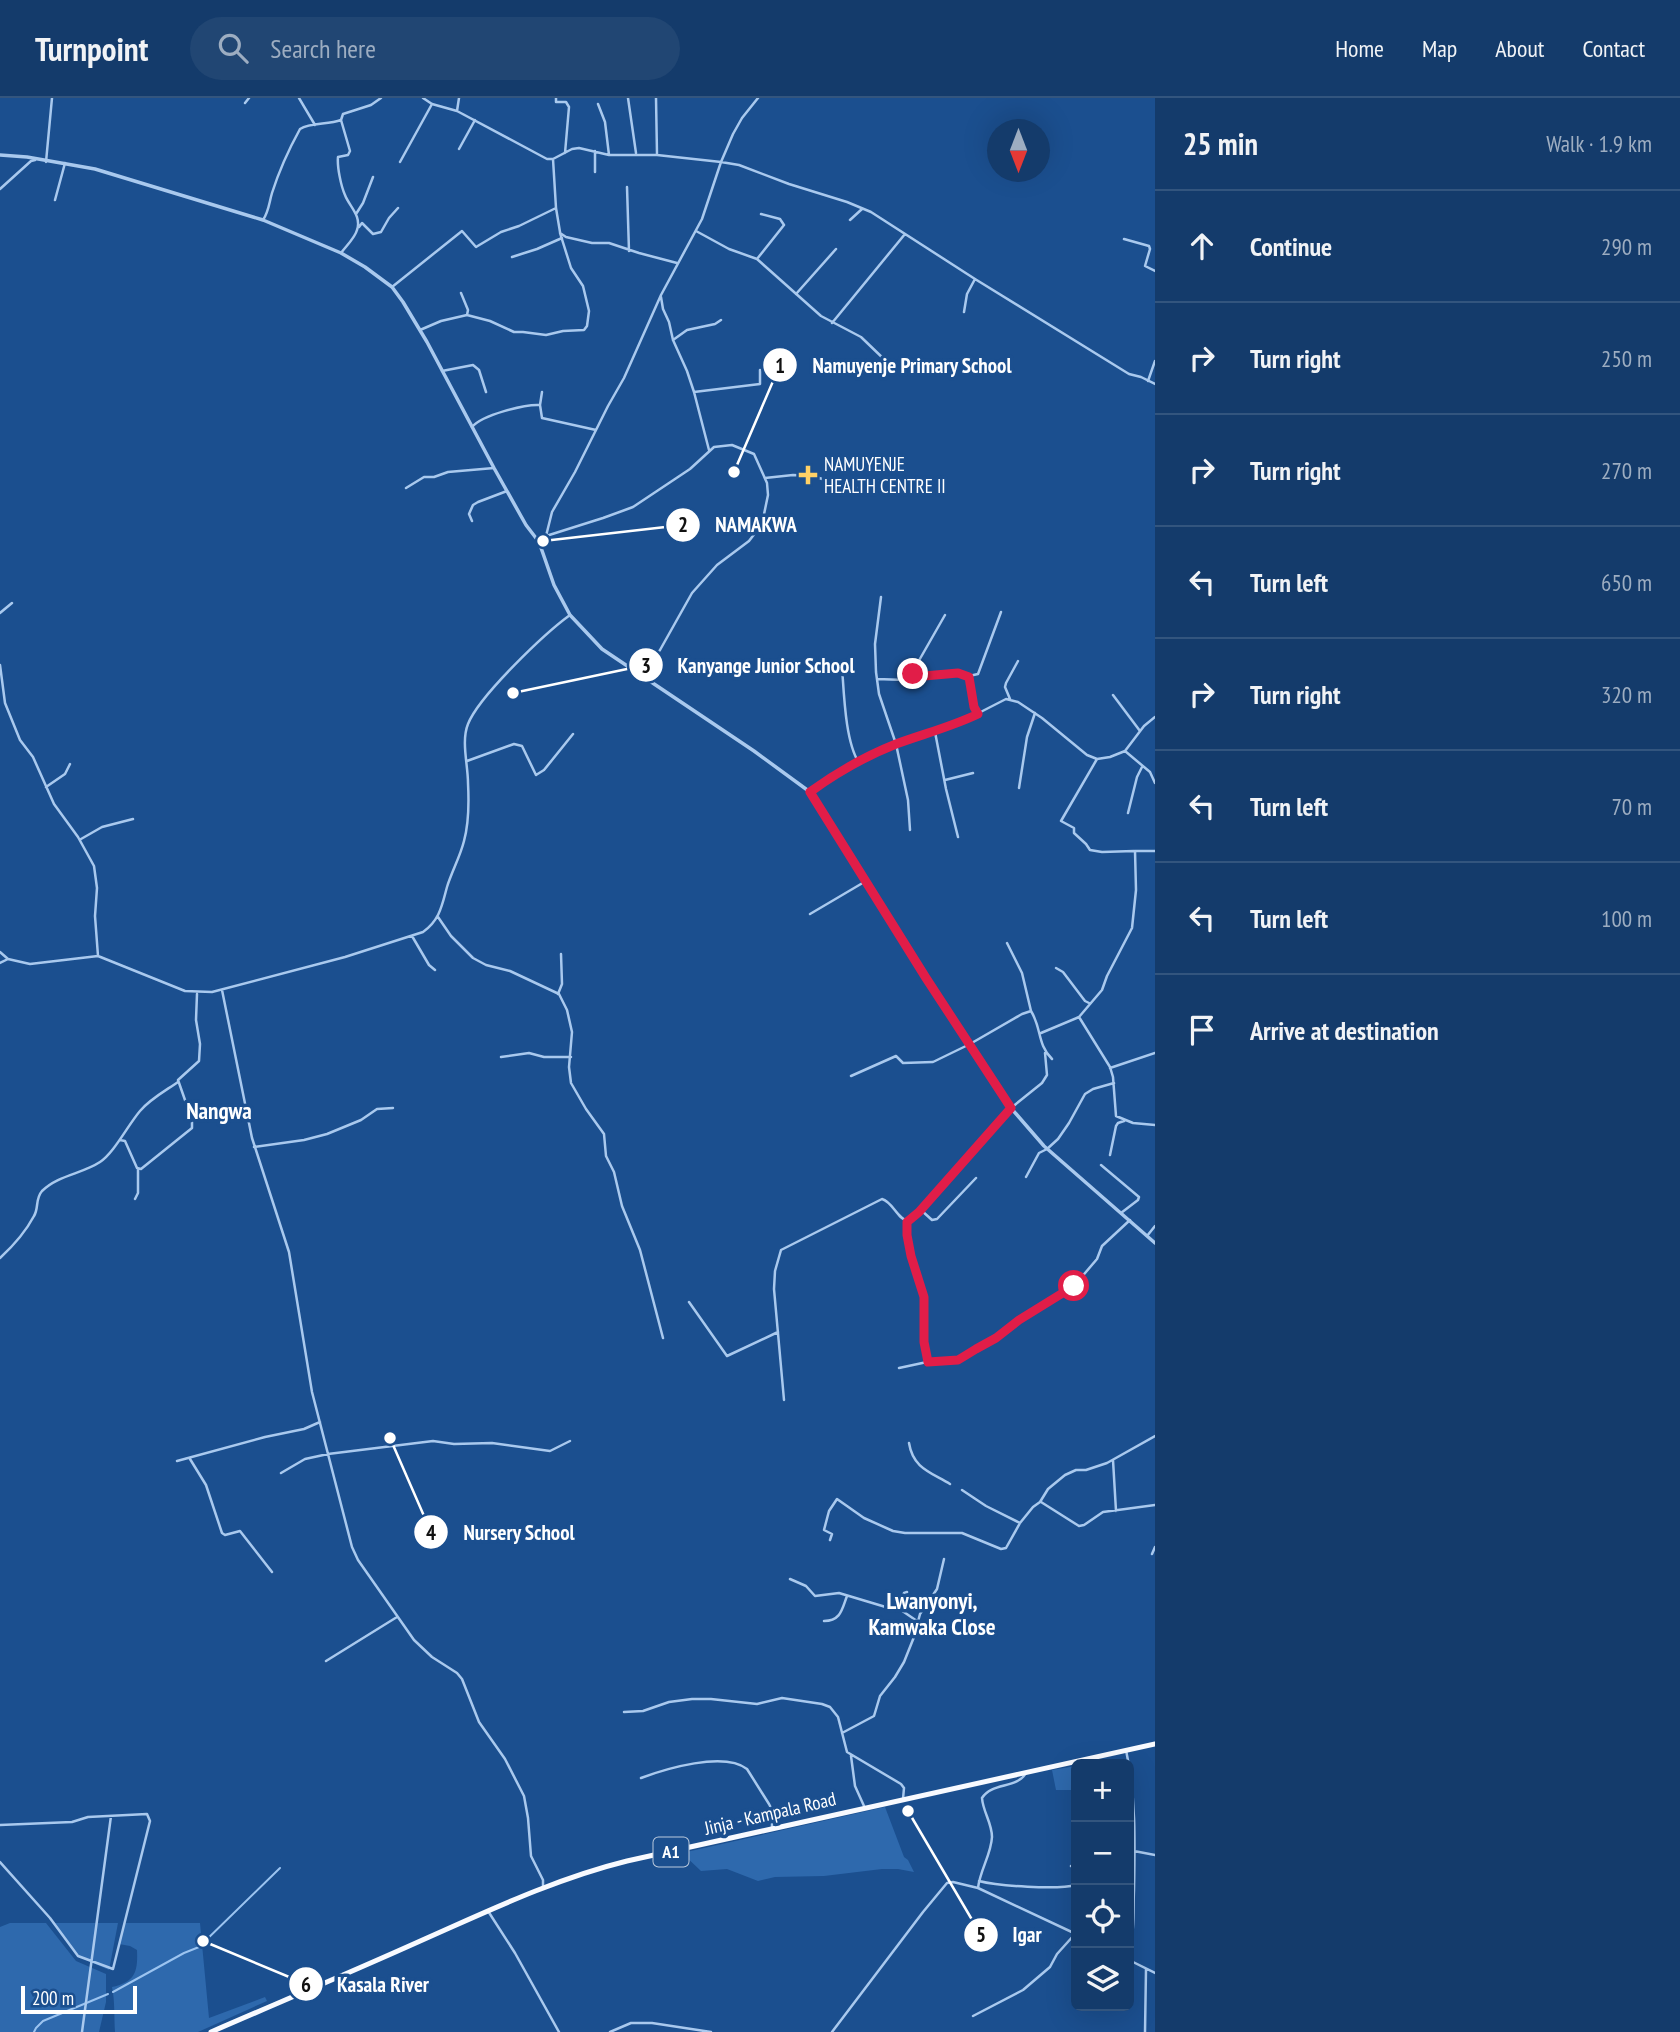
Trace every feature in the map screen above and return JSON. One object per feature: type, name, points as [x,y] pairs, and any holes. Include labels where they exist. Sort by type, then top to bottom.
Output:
[{"type":"highway","name":"Jinja - Kampala Road","points":[[211,2032],[542,1888],[607,1866],[1155,1744]]},
{"type":"street","points":[[46,162],[52,98]]},
{"type":"street","points":[[244,103],[249,98]]},
{"type":"street","points":[[299,98],[315,125]]},
{"type":"street","points":[[357,230],[356,214],[344,193],[338,166],[338,157],[348,155],[351,150],[341,120],[342,114],[370,105],[381,98]]},
{"type":"street","points":[[424,98],[432,104],[457,111],[547,159],[554,159],[579,148],[608,155],[657,155],[739,165],[871,212],[1129,374],[1155,384]]},
{"type":"street","points":[[457,111],[459,98]]},
{"type":"street","points":[[556,98],[556,102],[566,102],[569,107],[565,153]]},
{"type":"street","points":[[628,98],[636,154]]},
{"type":"street","points":[[656,98],[657,155]]},
{"type":"street","points":[[545,536],[552,513],[624,378],[661,295],[706,210],[720,162],[742,118],[758,98]]},
{"type":"street","points":[[400,162],[432,104]]},
{"type":"street","points":[[598,104],[605,122],[608,155]]},
{"type":"street","points":[[263,220],[269,210],[272,193],[283,165],[300,129],[341,120]]},
{"type":"street","points":[[459,149],[475,120]]},
{"type":"street","points":[[595,151],[595,172]]},
{"type":"street","points":[[0,155],[65,163],[124,177],[263,220],[341,253],[392,287],[420,330],[494,468],[526,525],[539,542],[554,585],[570,615],[602,649],[810,792],[1011,1108],[1047,1149],[1155,1243]]},
{"type":"street","points":[[0,189],[31,161],[37,159]]},
{"type":"street","points":[[420,330],[441,321],[467,315],[490,321],[514,332],[546,335],[584,330],[589,311],[583,286],[571,268],[560,233],[554,159]]},
{"type":"street","points":[[55,200],[65,163]]},
{"type":"street","points":[[356,214],[373,177]]},
{"type":"street","points":[[627,187],[629,251]]},
{"type":"street","points":[[341,253],[362,223],[373,234],[381,232],[388,218],[398,208]]},
{"type":"street","points":[[392,287],[462,231],[477,247],[501,232],[556,208]]},
{"type":"street","points":[[850,220],[862,209]]},
{"type":"street","points":[[757,259],[784,225],[780,219],[761,214]]},
{"type":"street","points":[[696,231],[729,249],[757,259],[832,323],[861,337],[887,362]]},
{"type":"street","points":[[560,233],[592,243],[609,243],[677,263]]},
{"type":"street","points":[[832,323],[905,234]]},
{"type":"street","points":[[512,257],[562,238]]},
{"type":"street","points":[[1124,239],[1149,246],[1145,265],[1155,271]]},
{"type":"street","points":[[796,294],[836,249]]},
{"type":"street","points":[[964,312],[967,294],[975,279]]},
{"type":"street","points":[[461,293],[468,310],[467,315]]},
{"type":"street","points":[[661,295],[673,340],[694,392],[709,450]]},
{"type":"street","points":[[673,340],[687,330],[722,320]]},
{"type":"street","points":[[1148,380],[1155,361]]},
{"type":"street","points":[[442,371],[473,365],[479,370],[486,391]]},
{"type":"street","points":[[694,392],[760,384],[760,370]]},
{"type":"street","points":[[542,391],[542,418],[596,430]]},
{"type":"street","points":[[472,427],[477,420],[485,417],[528,405],[540,405]]},
{"type":"street","points":[[539,542],[545,536],[633,507],[690,469],[714,447],[726,444],[754,454],[765,478],[768,495],[762,524],[749,541],[717,565],[692,593],[660,650],[640,676]]},
{"type":"street","points":[[406,488],[424,477],[494,468]]},
{"type":"street","points":[[765,478],[813,476],[858,488],[888,478],[923,482]]},
{"type":"street","points":[[472,521],[469,514],[473,505],[507,491]]},
{"type":"street","points":[[881,597],[875,644],[877,679],[879,694],[896,744],[908,800],[910,830]]},
{"type":"street","points":[[0,613],[12,603]]},
{"type":"street","points":[[877,679],[905,680],[958,673],[969,677],[978,674],[1001,612]]},
{"type":"street","points":[[0,952],[8,959],[34,965],[98,956],[185,991],[197,993],[222,990],[412,936],[428,929],[438,917],[443,905],[465,834],[468,787],[466,731],[476,710],[524,657],[570,615]]},
{"type":"street","points":[[913,677],[917,664],[945,615]]},
{"type":"street","points":[[1018,661],[1005,687],[1010,699],[1035,713],[1087,755],[1097,759],[1125,751],[1155,717]]},
{"type":"street","points":[[0,665],[7,709],[20,740],[33,757],[54,804],[80,840],[94,866],[98,956]]},
{"type":"street","points":[[842,667],[846,717],[854,755],[859,763]]},
{"type":"street","points":[[969,677],[974,707],[978,714]]},
{"type":"street","points":[[1113,695],[1140,732]]},
{"type":"street","points":[[810,792],[835,775],[896,744],[936,732],[1010,699]]},
{"type":"street","points":[[1019,788],[1027,737],[1035,713]]},
{"type":"street","points":[[936,732],[958,836]]},
{"type":"street","points":[[467,761],[514,744],[522,746],[536,775],[544,770],[573,734]]},
{"type":"street","points":[[1125,751],[1150,772],[1155,783]]},
{"type":"street","points":[[1097,759],[1060,821],[1074,828],[1076,836],[1090,850],[1155,851]]},
{"type":"street","points":[[46,787],[65,774],[70,764]]},
{"type":"street","points":[[1128,813],[1142,767]]},
{"type":"street","points":[[945,780],[973,773]]},
{"type":"street","points":[[80,840],[102,827],[133,819]]},
{"type":"street","points":[[1040,1034],[1079,1017],[1102,990],[1132,928],[1136,890],[1135,852]]},
{"type":"street","points":[[810,914],[866,881]]},
{"type":"street","points":[[438,917],[451,936],[473,958],[486,965],[510,971],[558,994],[568,1010],[573,1036],[569,1067],[571,1083],[604,1134],[606,1156],[640,1250],[663,1338]]},
{"type":"street","points":[[412,936],[435,971]]},
{"type":"street","points":[[928,1362],[924,1342],[924,1297],[911,1256],[907,1222],[1011,1108],[1042,1083],[1047,1075],[1045,1053],[1036,1019],[1031,1011],[1023,974],[1007,943]]},
{"type":"street","points":[[558,994],[562,984],[561,954]]},
{"type":"street","points":[[0,963],[8,959]]},
{"type":"street","points":[[1056,968],[1063,972],[1085,1001],[1090,1003]]},
{"type":"street","points":[[222,990],[254,1147],[289,1252],[313,1392],[352,1548],[397,1617],[424,1651],[462,1679],[479,1723],[505,1759],[524,1796],[531,1856],[543,1880],[542,1888]]},
{"type":"street","points":[[0,1258],[34,1216],[37,1199],[43,1191],[72,1173],[99,1163],[150,1100],[178,1082],[179,1078],[199,1061],[197,993]]},
{"type":"street","points":[[851,1076],[894,1056],[903,1063],[932,1062],[1031,1011]]},
{"type":"street","points":[[1079,1017],[1110,1068],[1114,1083],[1115,1114],[1124,1121]]},
{"type":"street","points":[[500,1057],[528,1053],[544,1057],[571,1057]]},
{"type":"street","points":[[1045,1053],[1052,1059]]},
{"type":"street","points":[[1110,1068],[1155,1053]]},
{"type":"street","points":[[138,1169],[192,1128],[192,1120],[178,1082]]},
{"type":"street","points":[[1026,1177],[1039,1153],[1058,1139],[1085,1094],[1114,1083]]},
{"type":"street","points":[[254,1147],[327,1135],[366,1118],[377,1109],[393,1108]]},
{"type":"street","points":[[1110,1155],[1118,1123],[1124,1121],[1155,1125]]},
{"type":"street","points":[[120,1140],[125,1140],[138,1169],[138,1193],[135,1199]]},
{"type":"street","points":[[1101,1165],[1139,1197],[1121,1213]]},
{"type":"street","points":[[920,1210],[932,1220],[937,1219],[976,1178]]},
{"type":"street","points":[[784,1400],[775,1271],[781,1250],[879,1199],[887,1200],[907,1222]]},
{"type":"street","points":[[899,1368],[958,1360],[996,1338],[1019,1320],[1074,1286],[1097,1259],[1102,1246],[1130,1220]]},
{"type":"street","points":[[1147,1236],[1155,1226]]},
{"type":"street","points":[[689,1302],[727,1356],[732,1356],[778,1332]]},
{"type":"street","points":[[177,1461],[304,1429],[320,1422]]},
{"type":"street","points":[[830,1540],[832,1534],[824,1530],[824,1527],[829,1511],[837,1499],[864,1518],[892,1531],[962,1533],[1003,1549],[1020,1523],[1052,1485],[1071,1472],[1097,1467],[1113,1460],[1155,1436]]},
{"type":"street","points":[[281,1473],[305,1459],[328,1454],[433,1441],[454,1444],[492,1443],[550,1451],[570,1441]]},
{"type":"street","points":[[909,1443],[915,1462],[950,1483]]},
{"type":"street","points":[[191,1459],[206,1485],[222,1532],[225,1535],[240,1531],[272,1572]]},
{"type":"street","points":[[1113,1460],[1116,1511]]},
{"type":"street","points":[[962,1490],[1020,1523]]},
{"type":"street","points":[[1040,1502],[1079,1527],[1103,1512],[1155,1505]]},
{"type":"street","points":[[1152,1554],[1155,1547]]},
{"type":"street","points":[[842,1733],[874,1716],[880,1696],[904,1661],[923,1607],[937,1589],[944,1559]]},
{"type":"street","points":[[790,1579],[806,1587],[815,1596],[839,1592],[889,1608],[898,1608],[917,1620]]},
{"type":"street","points":[[898,1608],[904,1593],[907,1592]]},
{"type":"street","points":[[824,1621],[837,1618],[847,1596]]},
{"type":"street","points":[[326,1661],[397,1617]]},
{"type":"street","points":[[624,1712],[643,1711],[669,1702],[692,1699],[757,1704],[790,1699],[822,1703],[830,1707],[838,1717],[847,1752],[901,1784],[904,1788],[904,1799]]},
{"type":"street","points":[[1126,1750],[1132,1780],[1133,1822]]},
{"type":"street","points":[[851,1756],[855,1786],[865,1808]]},
{"type":"street","points":[[640,1778],[681,1765],[724,1762],[741,1764],[747,1769],[772,1810],[772,1829]]},
{"type":"street","points":[[978,1888],[992,1836],[982,1798],[987,1791],[1021,1780],[1026,1773]]},
{"type":"street","points":[[0,1825],[72,1822],[88,1817],[145,1814],[149,1817],[113,1969],[78,1956],[50,1918],[0,1862]]},
{"type":"street","points":[[82,2032],[111,1816]]},
{"type":"street","points":[[1134,1851],[1155,1856]]},
{"type":"street","points":[[979,1881],[996,1885],[1071,1885]]},
{"type":"street","points":[[832,2032],[947,1884],[953,1882],[978,1888],[1071,1932]]},
{"type":"street","points":[[488,1911],[559,2032]]},
{"type":"street","points":[[973,2016],[1023,1990],[1050,1967],[1057,1954],[1071,1939]]},
{"type":"street","points":[[1134,1963],[1155,1973]]},
{"type":"street","points":[[1145,2032],[1146,1969]]},
{"type":"street","points":[[301,1984],[312,1988]]},
{"type":"street","points":[[610,2032],[631,2022],[652,2022],[711,2032]]},
{"type":"shaded area","points":[[1071,1767],[1071,1790],[1056,1790],[1052,1770]]},
{"type":"shaded area","points":[[885,1807],[904,1857],[914,1872],[882,1869],[824,1876],[775,1877],[758,1881],[727,1869],[701,1871],[682,1853]]},
{"type":"shaded area","points":[[10,1923],[46,1923],[76,1961],[106,1974],[106,2002],[99,2032],[0,2032],[0,1927]]},
{"type":"shaded area","points":[[52,1923],[118,1923],[109,1970],[79,1957]]},
{"type":"shaded area","points":[[125,1923],[200,1923],[209,2018],[265,1997],[267,2001],[198,2032],[115,2032],[112,1987],[130,1979],[137,1964],[137,1950],[119,1944]]},
{"type":"waterway","points":[[113,1992],[199,1947],[280,1868]]},
{"type":"waterway","points":[[34,2032],[43,2021],[108,1994]]},
{"type":"place","name":"Namuyenje Primary School","points":[[734,472]]},
{"type":"place","name":"NAMUYENJE HEALTH CENTRE II","points":[[808,475]]},
{"type":"place","name":"NAMAKWA","points":[[543,541]]},
{"type":"place","name":"Kanyange Junior School","points":[[513,693]]},
{"type":"place","name":"Nursery School","points":[[390,1438]]},
{"type":"place","name":"Igar","points":[[908,1811]]},
{"type":"place","name":"Kasala River","points":[[203,1941]]},
{"type":"district","name":"Nangwa","points":[[219,1111]]},
{"type":"district","name":"Lwanyonyi, Kamwaka Close","points":[[932,1614]]},
{"type":"route","points":[[913,674],[913,677],[958,673],[969,677],[974,707],[978,714],[936,732],[896,744],[844,769],[810,792],[1011,1108],[919,1212],[907,1222],[911,1256],[924,1297],[922,1316],[928,1362],[958,1360],[1074,1286]]}]
